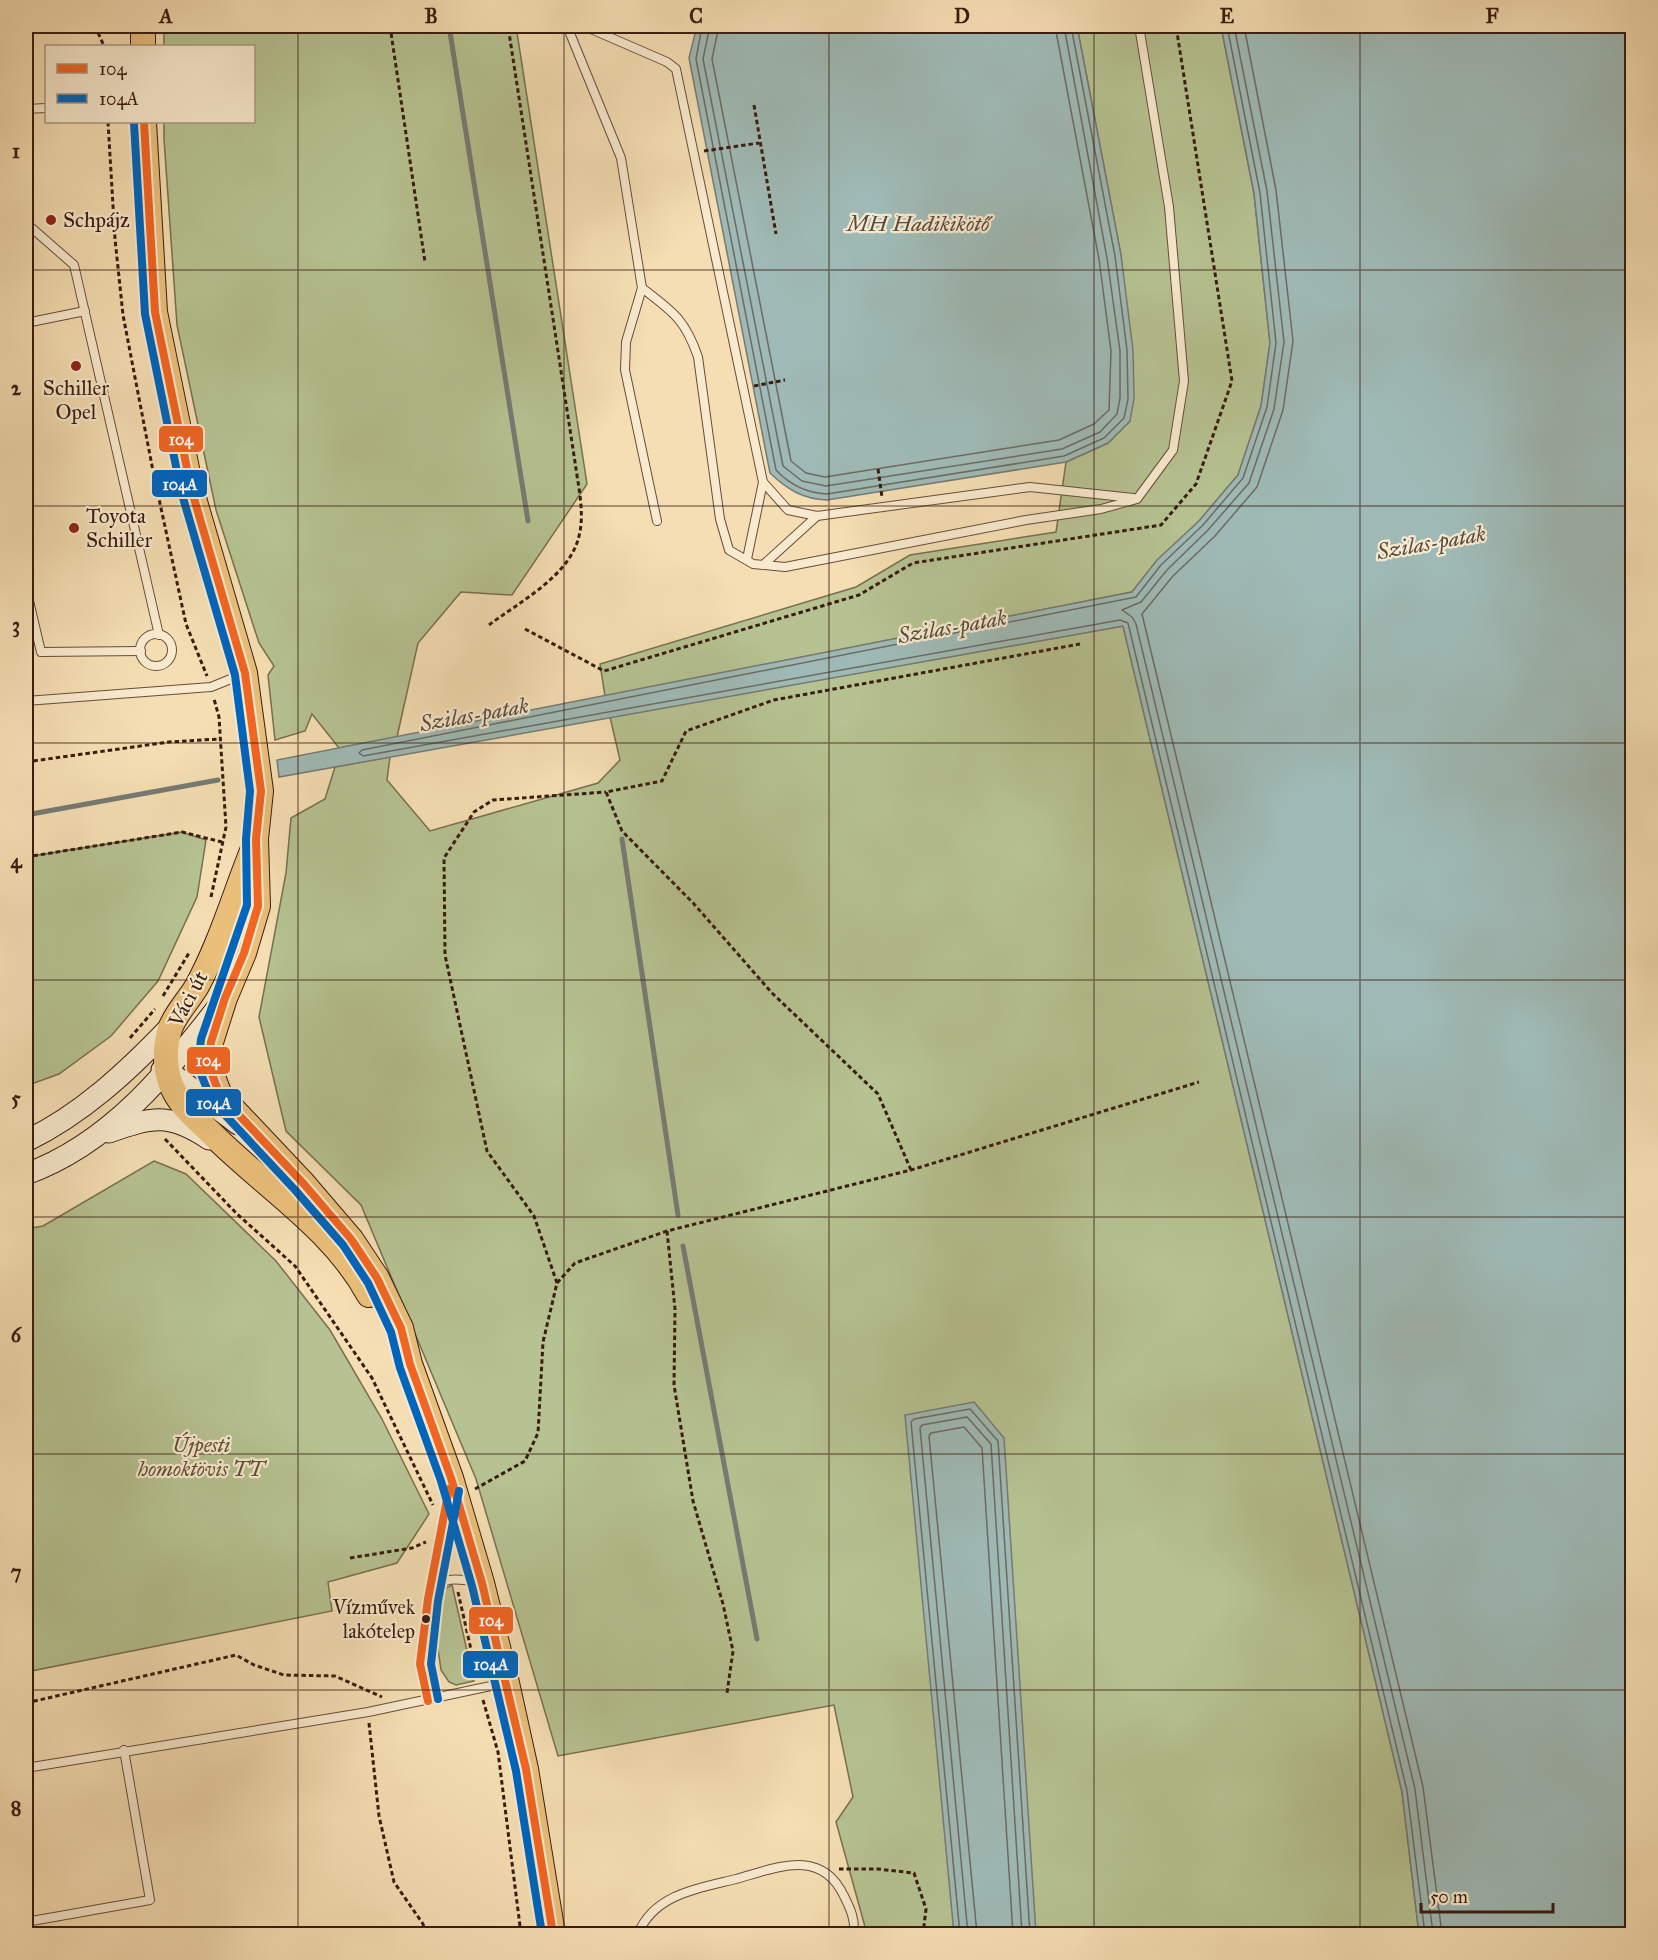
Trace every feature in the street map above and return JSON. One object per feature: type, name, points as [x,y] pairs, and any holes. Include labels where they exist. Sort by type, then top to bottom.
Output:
[{"type":"main road","points":[[143,26],[143,45]]},
{"type":"main road","name":"Váci út","points":[[144,123],[155,312],[191,488],[245,673],[261,791],[256,839],[258,906],[244,953],[225,998],[211,1042],[208,1064],[220,1095],[258,1138],[303,1183],[364,1258],[377,1278],[401,1328],[410,1364],[454,1488],[482,1583],[526,1769],[553,1935]]},
{"type":"main road","name":"Váci út","points":[[256,839],[197,987],[170,1027],[166,1053],[167,1070],[173,1091],[186,1108],[231,1154],[285,1197],[333,1246],[365,1286],[410,1364]]},
{"type":"main road","points":[[95,1137],[146,1094],[225,998]]},
{"type":"main road","points":[[26,1141],[78,1110],[125,1072],[170,1027]]},
{"type":"main road","points":[[125,1072],[167,1070],[258,1138]]},
{"type":"main road","points":[[26,1173],[95,1137],[147,1118],[194,1128],[231,1154]]},
{"type":"lane","points":[[567,26],[621,158],[642,288],[626,342],[625,370],[657,521]]},
{"type":"lane","points":[[584,26],[667,62],[676,69],[763,482],[747,559]]},
{"type":"lane","points":[[682,26],[697,29]]},
{"type":"lane","points":[[642,288],[678,315],[690,335],[698,357],[720,519],[729,550],[753,564],[785,567],[1026,520],[1101,509],[1137,499],[1173,450],[1185,381],[1169,207],[1139,26]]},
{"type":"lane","points":[[26,109],[45,108]]},
{"type":"lane","points":[[26,223],[74,265],[159,635],[171,645],[169,660],[160,666],[149,664],[141,651]]},
{"type":"lane","points":[[26,322],[85,311]]},
{"type":"lane","points":[[763,482],[788,510],[817,516],[1030,487],[1137,499]]},
{"type":"lane","points":[[763,565],[817,516]]},
{"type":"lane","points":[[26,588],[42,652],[141,651]]},
{"type":"lane","points":[[141,651],[146,639],[159,635]]},
{"type":"lane","points":[[26,701],[211,687],[245,673]]},
{"type":"lane","points":[[428,1701],[420,1664],[428,1599],[441,1528],[454,1488]]},
{"type":"lane","points":[[428,1599],[435,1586],[455,1578],[482,1583]]},
{"type":"lane","points":[[26,1767],[368,1712],[507,1683]]},
{"type":"lane","points":[[26,1922],[150,1900],[124,1750]]},
{"type":"lane","points":[[638,1935],[644,1920],[674,1895],[796,1863],[822,1869],[838,1882],[855,1919],[854,1935]]},
{"type":"path","points":[[95,26],[104,45]]},
{"type":"path","points":[[390,26],[425,262]]},
{"type":"path","points":[[489,625],[544,584],[561,567],[576,543],[580,520],[575,462],[508,26]]},
{"type":"path","points":[[525,629],[604,671],[859,595],[913,563],[1161,525],[1196,484],[1232,381],[1176,26]]},
{"type":"path","points":[[754,105],[776,234]]},
{"type":"path","points":[[108,123],[115,239],[134,373],[186,624],[211,687],[219,717],[225,827],[210,904]]},
{"type":"path","points":[[693,152],[759,143]]},
{"type":"path","points":[[743,388],[785,380]]},
{"type":"path","points":[[878,469],[884,507]]},
{"type":"path","points":[[557,1282],[534,1216],[487,1151],[446,955],[444,858],[474,812],[493,801],[606,792],[662,782],[686,731],[774,700],[1080,644]]},
{"type":"path","points":[[26,762],[169,742],[219,739]]},
{"type":"path","points":[[606,792],[622,831],[694,904],[772,993],[878,1094],[910,1170]]},
{"type":"path","points":[[26,857],[182,832],[222,842]]},
{"type":"path","points":[[126,1042],[155,1010],[194,944]]},
{"type":"path","points":[[454,1488],[525,1461],[538,1433],[543,1342],[557,1282],[575,1263],[667,1231],[910,1170],[1199,1082]]},
{"type":"path","points":[[157,1119],[158,1129],[169,1144],[237,1214],[295,1266],[372,1378],[441,1528],[412,1548],[350,1558]]},
{"type":"path","points":[[667,1231],[675,1308],[674,1385],[693,1501],[723,1604],[733,1651],[727,1693]]},
{"type":"path","points":[[455,1578],[480,1690],[498,1752],[521,1935]]},
{"type":"path","points":[[26,1703],[236,1655],[284,1675],[335,1676],[406,1705]]},
{"type":"path","points":[[368,1712],[379,1816],[394,1882],[423,1924],[426,1935]]},
{"type":"path","points":[[822,1869],[878,1869],[914,1873],[926,1909],[923,1935]]},
{"type":"green space","points":[[164,26],[516,26],[587,484],[512,595],[461,592],[418,643],[397,737],[339,748],[312,714],[305,731],[275,740],[268,675],[274,666],[259,643],[216,510],[177,325],[164,139],[164,123],[255,123],[255,45],[164,45]]},
{"type":"green space","points":[[1077,26],[1221,26],[1254,194],[1270,343],[1261,406],[1238,475],[1199,521],[1157,561],[1132,592],[605,696],[600,664],[856,587],[910,555],[1056,532],[1066,462],[1108,443],[1130,421],[1121,255]]},
{"type":"green space","points":[[1123,626],[1402,1792],[1419,1934],[867,1934],[836,1822],[853,1797],[834,1705],[558,1756],[476,1479],[361,1205],[286,1131],[259,1017],[286,873],[291,818],[325,799],[335,767],[390,757],[387,780],[430,831],[598,783],[620,760],[610,717]]},
{"type":"green space","points":[[182,832],[206,840],[197,897],[158,981],[111,1036],[59,1074],[26,1086],[26,857]]},
{"type":"green space","name":"Újpesti homoktövis TT","points":[[154,1161],[186,1174],[276,1261],[330,1330],[382,1419],[429,1514],[397,1563],[328,1582],[332,1611],[26,1672],[26,1229],[43,1226]]},
{"type":"green space","points":[[452,1585],[474,1681],[456,1685],[449,1682],[441,1670],[432,1606],[442,1590]]},
{"type":"water","name":"MH Hadikikötő","points":[[697,26],[1077,26],[1121,255],[1133,350],[1134,399],[1130,421],[1108,443],[1066,462],[827,500],[810,498],[796,492],[770,473],[689,58]]},
{"type":"water","points":[[1221,26],[1632,26],[1632,1934],[1419,1934],[1402,1792],[1123,626],[279,777],[277,760],[1132,592],[1157,560],[1199,521],[1238,475],[1261,406],[1270,343],[1254,193]]},
{"type":"water","points":[[974,1402],[1004,1438],[1036,1934],[954,1934],[905,1415]]},
{"type":"waterway","points":[[449,26],[528,521]]},
{"type":"waterway","name":"Szilas-patak","points":[[26,815],[218,780]]},
{"type":"waterway","points":[[622,839],[678,1215]]},
{"type":"waterway","points":[[683,1246],[757,1639]]},
{"type":"transit line","name":"104A","points":[[134,123],[145,314],[181,491],[235,675],[250,791],[246,839],[247,905],[201,1039],[198,1067],[212,1101],[343,1245],[368,1283],[391,1332],[400,1368],[441,1481],[472,1586],[516,1771],[542,1934]]},
{"type":"transit line","name":"104","points":[[144,123],[155,312],[191,488],[245,673],[261,791],[256,839],[258,906],[244,953],[225,998],[211,1042],[208,1064],[220,1095],[303,1183],[351,1239],[377,1278],[401,1328],[410,1364],[451,1478],[482,1583],[526,1769],[553,1934]]},
{"type":"transit line","name":"104","points":[[428,1701],[420,1664],[428,1599],[449,1489]]},
{"type":"transit line","name":"104A","points":[[438,1699],[431,1664],[438,1601],[459,1491]]},
{"type":"place","name":"Schpájz","points":[[51,220]]},
{"type":"place","name":"Schiller Opel","points":[[76,366]]},
{"type":"place","name":"Toyota Schiller","points":[[74,528]]},
{"type":"place","name":"Vízművek lakótelep","points":[[426,1619]]}]
